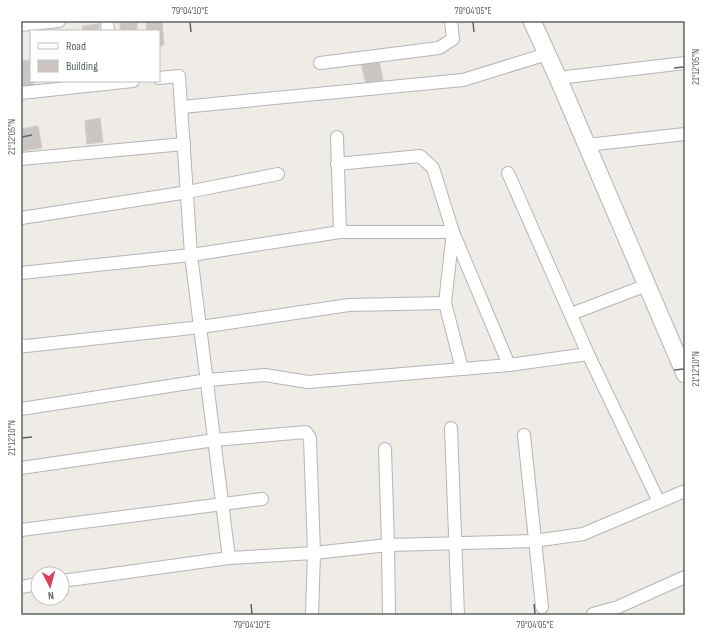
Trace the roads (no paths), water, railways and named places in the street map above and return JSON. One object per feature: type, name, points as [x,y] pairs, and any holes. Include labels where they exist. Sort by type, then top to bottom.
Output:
[{"type":"street","points":[[21,25],[59,21]]},
{"type":"street","points":[[320,63],[439,48],[452,39],[451,21]]},
{"type":"street","points":[[532,21],[685,374]]},
{"type":"street","points":[[182,107],[463,80],[547,54]]},
{"type":"street","points":[[558,78],[685,63]]},
{"type":"street","points":[[160,78],[179,76],[188,192],[191,255],[216,440],[229,558]]},
{"type":"street","points":[[21,93],[114,82]]},
{"type":"street","points":[[587,145],[685,134]]},
{"type":"street","points":[[337,137],[340,232]]},
{"type":"street","points":[[21,159],[184,144]]},
{"type":"street","points":[[337,164],[420,156],[433,168],[453,232],[509,365]]},
{"type":"street","points":[[508,173],[588,354],[659,502]]},
{"type":"street","points":[[21,218],[188,192],[278,174]]},
{"type":"street","points":[[21,273],[191,255],[340,232],[453,232]]},
{"type":"street","points":[[453,232],[445,303],[462,369]]},
{"type":"street","points":[[571,314],[647,285]]},
{"type":"street","points":[[21,345],[26,346],[200,327],[349,305],[445,303]]},
{"type":"street","points":[[21,409],[208,380],[265,374],[308,382],[509,365],[588,354]]},
{"type":"street","points":[[451,428],[458,615]]},
{"type":"street","points":[[21,468],[216,440],[306,432],[310,438],[314,553],[312,615]]},
{"type":"street","points":[[524,435],[542,607]]},
{"type":"street","points":[[385,449],[389,615]]},
{"type":"street","points":[[70,580],[229,558],[314,553],[388,545],[534,541],[583,534],[685,491]]},
{"type":"street","points":[[21,530],[262,499]]},
{"type":"street","points":[[593,614],[620,611],[685,577]]}]
